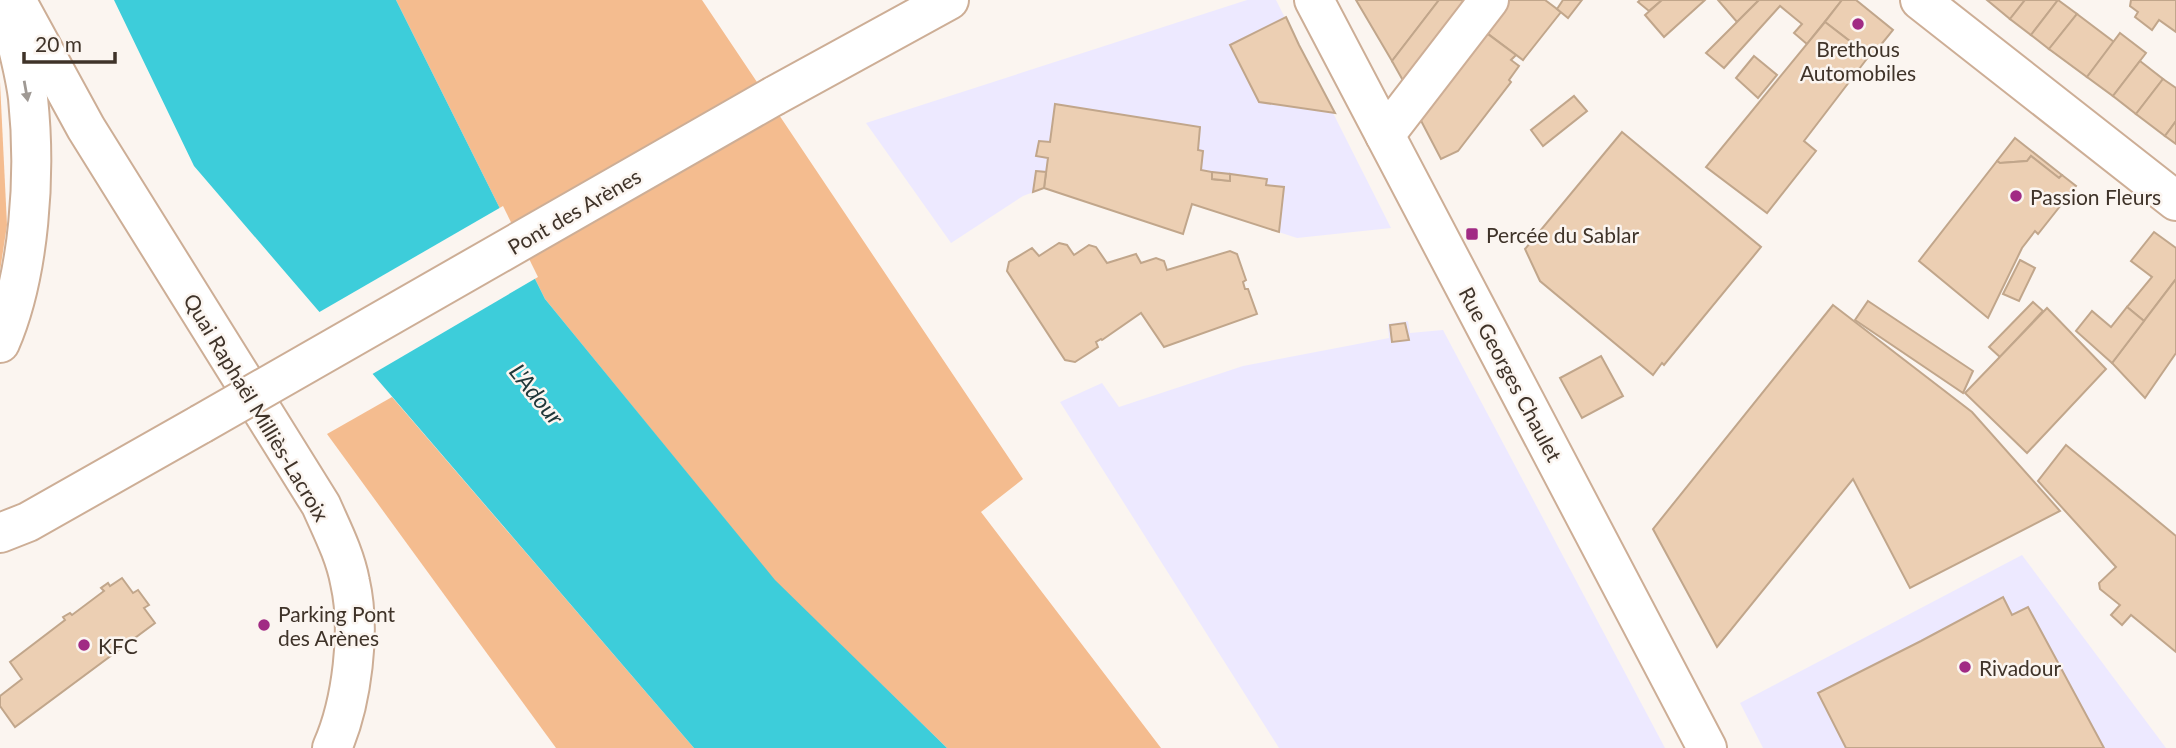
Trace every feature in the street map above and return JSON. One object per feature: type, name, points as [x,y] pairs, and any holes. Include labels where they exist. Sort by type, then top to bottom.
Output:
[{"type":"main road","points":[[0,343],[20,277],[26,240],[30,164],[27,96],[6,0]]},
{"type":"main road","name":"Quai Raphaël Milliès-Lacroix","points":[[16,0],[86,128],[321,505],[339,545],[350,582],[354,623],[346,705],[332,748]]},
{"type":"main road","name":"Pont des Arènes","points":[[14,527],[201,424],[774,96],[949,0]]},
{"type":"main road","name":"Rue Georges Chaulet","points":[[1314,0],[1707,748]]},
{"type":"main road","points":[[1385,135],[1489,0]]},
{"type":"main road","points":[[1920,0],[2176,201]]},
{"type":"main road","points":[[30,164],[86,128]]},
{"type":"main road","points":[[0,556],[14,527]]},
{"type":"shaded area","points":[[396,0],[702,0],[1023,479],[981,512],[1161,748],[947,748],[775,581],[545,299]]},
{"type":"shaded area","points":[[1247,0],[1276,0],[1391,228],[1297,238],[1192,204],[1044,188],[1023,196],[951,243],[866,123]]},
{"type":"shaded area","points":[[0,82],[7,225],[0,271]]},
{"type":"shaded area","points":[[1408,321],[1410,333],[1443,330],[1665,748],[1279,748],[1060,402],[1102,383],[1119,407],[1243,366],[1389,338],[1388,324]]},
{"type":"shaded area","points":[[392,397],[694,748],[556,748],[327,434]]},
{"type":"shaded area","points":[[2022,555],[2166,748],[1763,748],[1740,703]]},
{"type":"water","name":"L'Adour","points":[[114,0],[396,0],[545,299],[775,580],[947,748],[694,748],[194,166]]},
{"type":"pier","points":[[503,206],[538,277],[369,376],[316,314]]},
{"type":"building","points":[[1356,0],[1439,0],[1392,61]]},
{"type":"building","points":[[1439,0],[1482,0],[1410,93],[1392,61]]},
{"type":"building","points":[[1506,0],[1545,0],[1561,12],[1523,60],[1483,30]]},
{"type":"building","points":[[1563,0],[1582,0],[1568,18],[1557,9]]},
{"type":"building","points":[[1662,0],[1649,11],[1638,2]]},
{"type":"building","points":[[1662,0],[1705,0],[1664,37],[1645,15]]},
{"type":"building","points":[[1718,0],[1759,0],[1737,22]]},
{"type":"building","points":[[1759,0],[1842,0],[1807,44],[1794,33],[1802,24],[1780,6],[1724,68],[1706,53]]},
{"type":"building","points":[[1842,0],[1856,0],[1893,30],[1871,57],[1825,22]]},
{"type":"building","points":[[1987,0],[2025,0],[2010,19]]},
{"type":"building","points":[[2025,0],[2058,0],[2031,35],[2010,19]]},
{"type":"building","points":[[2058,0],[2077,14],[2049,49],[2031,35]]},
{"type":"building","points":[[2131,0],[2176,0],[2176,32],[2159,20],[2152,30],[2135,17],[2138,12],[2130,6]]},
{"type":"building","points":[[2077,14],[2114,42],[2087,77],[2049,49]]},
{"type":"building","points":[[1286,17],[1335,113],[1259,102],[1230,45]]},
{"type":"building","points":[[1825,22],[1869,56],[1804,141],[1816,151],[1767,213],[1706,167]]},
{"type":"building","points":[[1481,29],[1516,55],[1511,60],[1519,66],[1509,80],[1511,82],[1458,151],[1441,159],[1417,113]]},
{"type":"building","points":[[2120,33],[2146,53],[2113,96],[2087,77]]},
{"type":"building","points":[[1754,56],[1777,75],[1758,98],[1736,78]]},
{"type":"building","points":[[2140,61],[2163,79],[2136,114],[2113,96]]},
{"type":"building","points":[[2163,79],[2176,88],[2176,121],[2165,136],[2136,114]]},
{"type":"building","points":[[1574,96],[1587,111],[1543,146],[1531,130]]},
{"type":"building","points":[[1055,104],[1200,127],[1198,150],[1203,151],[1201,170],[1212,172],[1212,179],[1230,181],[1230,174],[1267,179],[1266,185],[1284,187],[1279,232],[1192,204],[1183,234],[1044,188],[1048,158],[1036,156],[1039,141],[1050,142]]},
{"type":"building","points":[[2176,121],[2176,144],[2165,136]]},
{"type":"building","points":[[1622,132],[1761,247],[1653,375],[1540,281],[1525,249]]},
{"type":"building","points":[[2015,138],[2062,175],[2059,178],[2031,156],[2027,161],[1997,161]]},
{"type":"building","points":[[2031,156],[2059,178],[2062,175],[2076,186],[2038,234],[2035,231],[2022,248],[1988,318],[1919,261],[1997,161],[2027,161]]},
{"type":"building","points":[[1036,171],[1046,172],[1044,188],[1033,192]]},
{"type":"building","points":[[1212,172],[1230,174],[1230,181],[1212,179]]},
{"type":"building","points":[[2154,232],[2176,248],[2176,279],[2144,321],[2127,307],[2152,277],[2131,261]]},
{"type":"building","points":[[1059,243],[1067,245],[1074,255],[1089,245],[1096,247],[1107,263],[1136,254],[1141,263],[1156,258],[1164,261],[1167,270],[1230,251],[1237,254],[1246,280],[1243,282],[1245,289],[1248,289],[1257,314],[1164,347],[1141,313],[1096,342],[1098,347],[1075,362],[1065,360],[1007,271],[1009,262],[1032,248],[1039,256]]},
{"type":"building","points":[[2020,260],[2035,268],[2019,301],[2003,294]]},
{"type":"building","points":[[2176,279],[2176,353],[2145,398],[2112,363]]},
{"type":"building","points":[[1868,301],[1973,371],[1963,393],[1855,320]]},
{"type":"building","points":[[2033,302],[2043,311],[2000,357],[1989,347]]},
{"type":"building","points":[[1833,305],[1972,412],[2060,511],[1910,588],[1853,479],[1717,647],[1653,529]]},
{"type":"building","points":[[2127,307],[2144,321],[2112,363],[2076,331],[2092,311],[2111,327]]},
{"type":"building","points":[[2047,308],[2106,369],[2027,453],[1965,393]]},
{"type":"building","points":[[1405,323],[1409,340],[1392,342],[1390,325]]},
{"type":"building","points":[[1601,356],[1623,396],[1582,418],[1560,378]]},
{"type":"building","points":[[2066,445],[2176,536],[2176,652],[2131,615],[2122,625],[2111,615],[2120,605],[2100,589],[2099,583],[2116,567],[2038,481]]},
{"type":"building","points":[[122,578],[133,593],[138,590],[149,605],[144,608],[155,623],[15,727],[0,706],[0,696],[22,679],[10,662],[65,620],[63,617],[70,613],[72,615],[104,591],[101,588]]},
{"type":"building","name":"Rivadour","points":[[2003,597],[2012,615],[2028,607],[2104,748],[1846,748],[1818,693]]},
{"type":"place","name":"Brethous Automobiles","points":[[1858,24]]},
{"type":"place","name":"Passion Fleurs","points":[[2016,196]]},
{"type":"place","name":"Percée du Sablar","points":[[1472,234]]},
{"type":"place","name":"Parking Pont des Arènes","points":[[264,625]]},
{"type":"place","name":"KFC","points":[[84,645]]},
{"type":"place","name":"Rivadour","points":[[1965,667]]}]
